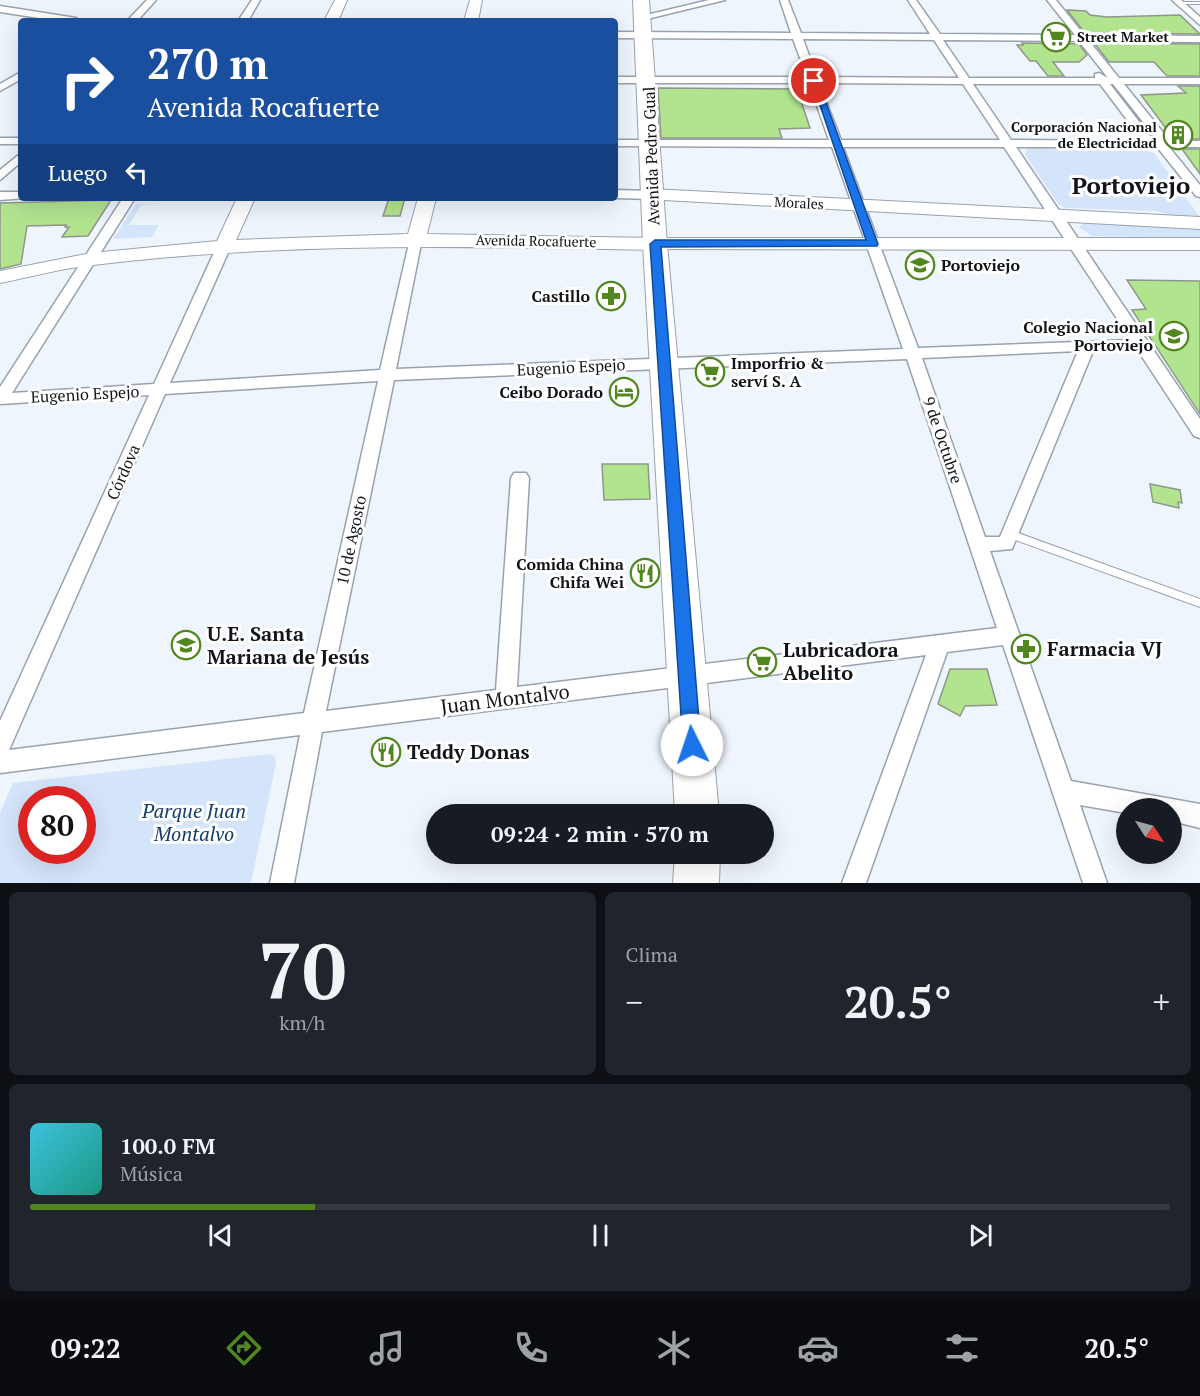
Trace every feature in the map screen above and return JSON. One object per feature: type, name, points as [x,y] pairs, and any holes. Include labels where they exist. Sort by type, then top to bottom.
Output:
[{"type":"highway","name":"Avenida Pedro Gual","points":[[643,17],[655,244],[696,804]]},
{"type":"highway","points":[[696,883],[697,864]]},
{"type":"main road","name":"Morales","points":[[652,195],[1200,223]]},
{"type":"main road","name":"Avenida Rocafuerte","points":[[655,244],[1200,244]]},
{"type":"street","points":[[135,18],[152,0]]},
{"type":"street","points":[[245,18],[256,0]]},
{"type":"street","points":[[332,18],[341,0]]},
{"type":"street","points":[[472,18],[476,0]]},
{"type":"street","points":[[618,33],[643,17],[721,0]]},
{"type":"street","name":"9 de Octubre","points":[[784,0],[980,544],[1095,883]]},
{"type":"street","points":[[912,0],[1200,432]]},
{"type":"street","points":[[1039,0],[1103,81],[1200,193]]},
{"type":"street","points":[[1051,0],[1118,81],[1159,144]]},
{"type":"street","points":[[1178,1],[1200,22]]},
{"type":"street","points":[[0,9],[57,18]]},
{"type":"street","points":[[643,17],[798,36],[1200,39]]},
{"type":"street","points":[[0,79],[17,79]]},
{"type":"street","points":[[0,88],[17,79]]},
{"type":"street","points":[[618,80],[1200,81]]},
{"type":"street","points":[[0,141],[18,141]]},
{"type":"street","points":[[618,143],[1200,144]]},
{"type":"street","points":[[0,176],[18,159]]},
{"type":"street","name":"Morales","points":[[618,194],[652,195]]},
{"type":"street","points":[[0,196],[18,196]]},
{"type":"street","points":[[0,399],[127,201]]},
{"type":"street","name":"Córdova","points":[[0,746],[245,201]]},
{"type":"street","name":"10 de Agosto","points":[[282,883],[386,375],[425,201]]},
{"type":"street","name":"Avenida Rocafuerte","points":[[0,277],[91,259],[224,246],[416,239],[655,244]]},
{"type":"street","name":"Eugenio Espejo","points":[[0,399],[386,375],[1142,344]]},
{"type":"street","points":[[980,544],[1006,544],[1088,346]]},
{"type":"street","points":[[506,699],[520,478]]},
{"type":"street","name":"Juan Montalvo","points":[[0,762],[1010,635]]},
{"type":"street","points":[[854,883],[940,644]]},
{"type":"street","points":[[1064,791],[1116,800]]},
{"type":"street","points":[[1182,812],[1200,816]]},
{"type":"lane","points":[[1178,1],[1200,3]]},
{"type":"lane","points":[[1010,534],[1200,603]]},
{"type":"green space","points":[[1139,148],[1154,153],[1200,217],[1167,215],[1157,211],[1065,208],[1058,204],[1025,154],[1027,149]]},
{"type":"green space","points":[[165,203],[141,205],[129,225],[159,225],[152,237],[113,239],[136,204]]},
{"type":"green space","points":[[1086,222],[1200,229],[1200,238],[1092,236],[1079,227]]},
{"type":"green space","name":"Parque Juan Montalvo","points":[[270,754],[275,757],[276,763],[251,883],[0,883],[0,813],[13,783]]},
{"type":"building","points":[[1067,10],[1086,11],[1090,15],[1107,17],[1180,15],[1200,34],[1085,33]]},
{"type":"building","points":[[1022,43],[1079,44],[1087,55],[1079,62],[1053,62],[1064,76],[1048,76],[1036,61],[1030,61],[1017,45],[1023,45]]},
{"type":"building","points":[[1094,43],[1200,44],[1200,76],[1167,76],[1154,62],[1109,62]]},
{"type":"building","points":[[1178,86],[1200,86],[1200,139],[1174,139],[1141,95],[1186,93]]},
{"type":"building","points":[[658,88],[797,89],[810,128],[779,129],[782,138],[661,138]]},
{"type":"building","points":[[1182,149],[1200,149],[1200,174]]},
{"type":"building","points":[[110,201],[88,236],[62,237],[69,227],[65,227],[66,225],[27,226],[21,264],[0,269],[0,203]]},
{"type":"building","points":[[388,201],[404,201],[400,216],[383,216]]},
{"type":"building","name":"Colegio Nacional Portoviejo","points":[[1127,280],[1200,281],[1200,414],[1132,310],[1146,309]]},
{"type":"building","points":[[602,464],[648,464],[650,499],[604,500]]},
{"type":"building","points":[[1150,484],[1180,490],[1182,503],[1178,502],[1179,508],[1153,502]]},
{"type":"building","points":[[950,669],[987,669],[997,705],[965,706],[960,716],[938,704]]},
{"type":"place","name":"Street Market","points":[[1056,37]]},
{"type":"place","name":"Corporación Nacional de Electricidad","points":[[1178,135]]},
{"type":"place","name":"Portoviejo","points":[[920,265]]},
{"type":"place","name":"Castillo","points":[[611,296]]},
{"type":"place","name":"Colegio Nacional Portoviejo","points":[[1174,336]]},
{"type":"place","name":"Imporfrio & serví S. A","points":[[710,372]]},
{"type":"place","name":"Ceibo Dorado","points":[[624,392]]},
{"type":"place","name":"Comida China Chifa Wei","points":[[645,573]]},
{"type":"place","name":"U.E. Santa Mariana de Jesús","points":[[186,645]]},
{"type":"place","name":"Farmacia VJ","points":[[1026,649]]},
{"type":"place","name":"Lubricadora Abelito","points":[[762,662]]},
{"type":"place","name":"Teddy Donas","points":[[386,752]]},
{"type":"district","name":"Portoviejo","points":[[1131,186]]},
{"type":"route","points":[[692,745],[655,244],[873,244],[814,81]]}]
